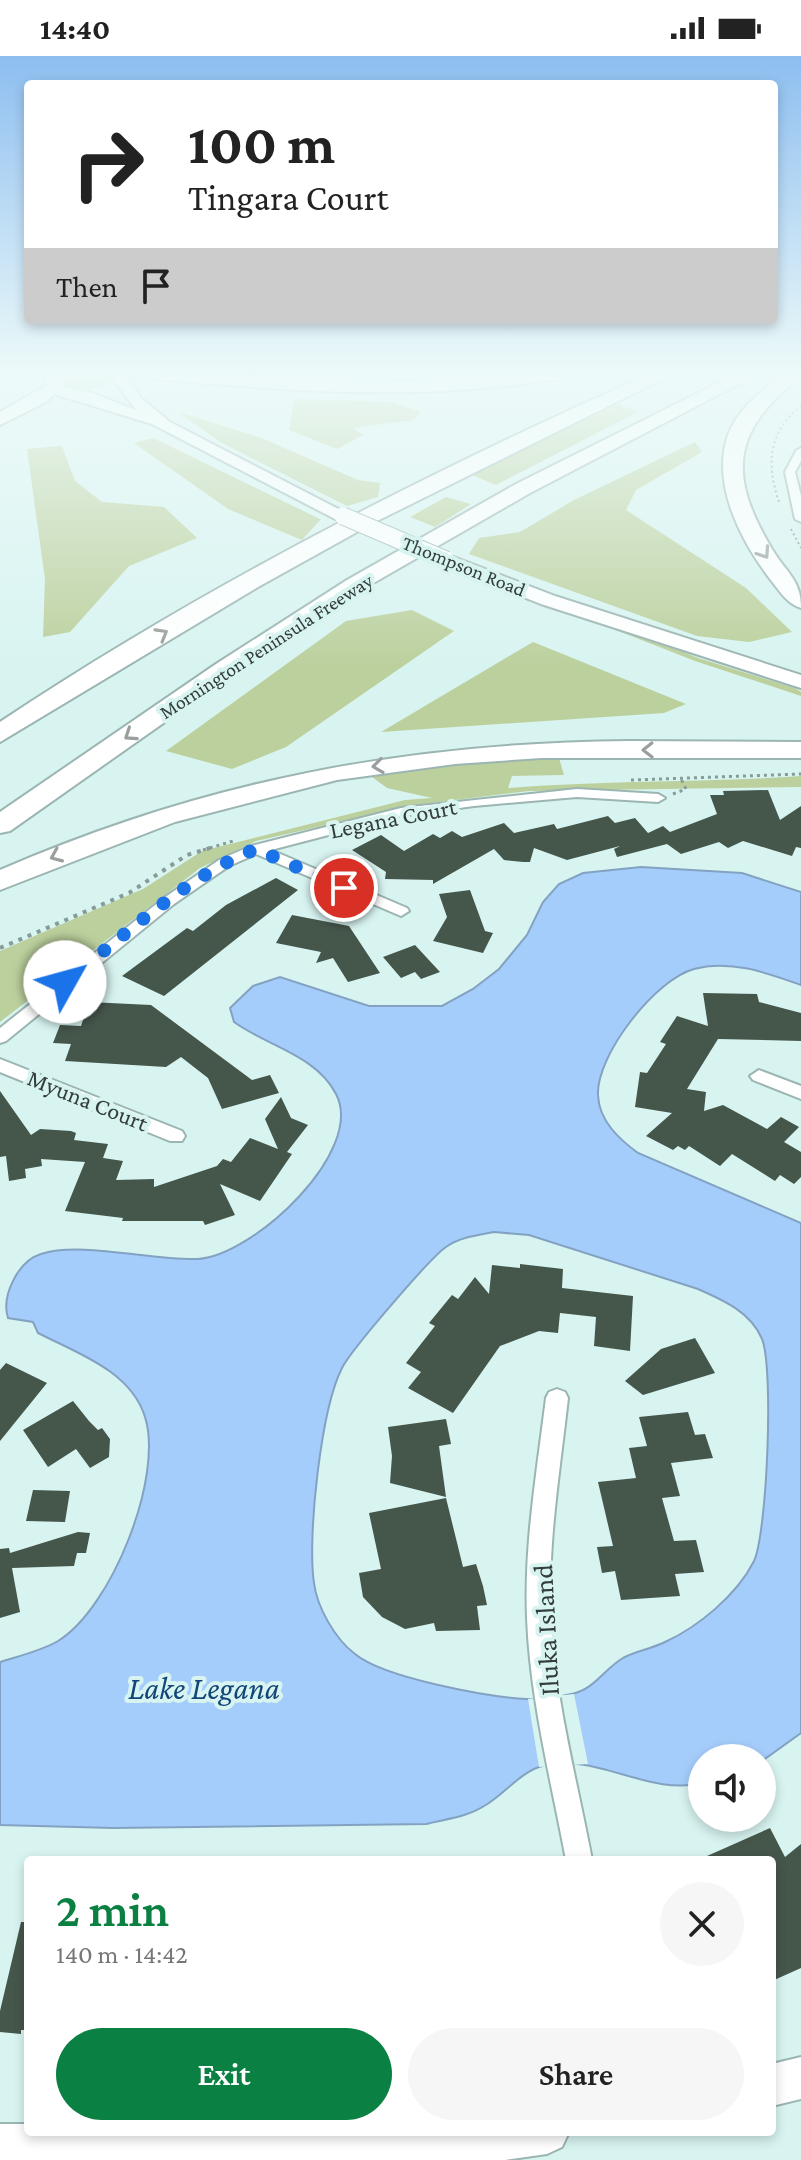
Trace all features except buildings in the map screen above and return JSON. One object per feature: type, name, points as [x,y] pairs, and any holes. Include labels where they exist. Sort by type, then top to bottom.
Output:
[{"type":"highway","points":[[0,734],[46,702],[283,562],[457,470]]},
{"type":"highway","name":"Mornington Peninsula Freeway","points":[[0,825],[301,618],[560,470]]},
{"type":"highway","points":[[734,470],[739,497],[754,538],[788,589],[801,601]]},
{"type":"highway","points":[[726,749],[786,738],[801,731]]},
{"type":"highway","points":[[0,881],[113,832],[237,793],[343,771],[469,755],[801,750]]},
{"type":"main road","name":"Thompson Road","points":[[252,470],[343,516],[446,560],[681,658],[801,701]]},
{"type":"main road","name":"Thompson Road","points":[[548,600],[801,682]]},
{"type":"main road","points":[[776,2084],[801,2078]]},
{"type":"main road","points":[[0,2146],[345,2145],[480,2142],[520,2136]]},
{"type":"street","points":[[791,470],[801,519]]},
{"type":"street","name":"Legana Court","points":[[0,1037],[169,901],[224,863],[256,849],[401,812],[474,802],[577,793],[658,798]]},
{"type":"street","points":[[256,849],[401,911]]},
{"type":"street","name":"Myuna Court","points":[[0,1065],[176,1136]]},
{"type":"street","points":[[759,1076],[801,1093]]},
{"type":"street","name":"Iluka Island","points":[[557,1398],[540,1559],[539,1619],[548,1697],[578,1856]]},
{"type":"path","points":[[658,798],[686,789],[681,779]]},
{"type":"green space","points":[[30,470],[71,470],[75,481],[102,502],[164,507],[197,538],[129,566],[70,632],[43,637],[45,579]]},
{"type":"green space","points":[[173,470],[220,470],[321,519],[302,540],[228,509]]},
{"type":"green space","points":[[276,470],[335,470],[358,480],[380,483],[378,497],[347,506]]},
{"type":"green space","points":[[482,470],[525,470],[496,485],[472,475]]},
{"type":"green space","points":[[636,470],[670,470],[636,490],[626,510],[746,588],[792,632],[749,642],[697,636],[469,554],[479,538],[520,532],[574,500]]},
{"type":"green space","points":[[446,497],[471,504],[435,527],[410,517]]},
{"type":"green space","points":[[412,610],[454,631],[286,747],[232,769],[166,751],[346,621]]},
{"type":"green space","points":[[598,623],[622,627],[698,658],[795,688],[801,696],[695,661]]},
{"type":"green space","points":[[533,642],[686,704],[664,713],[381,732]]},
{"type":"green space","points":[[559,758],[564,775],[512,776],[508,788],[801,776],[801,787],[529,791],[415,805],[256,841],[200,868],[0,1022],[0,951],[143,889],[202,851],[405,800],[432,798],[387,788],[368,774],[446,764]]},
{"type":"water","name":"Lake Legana","points":[[641,867],[742,873],[801,892],[801,985],[735,967],[708,966],[679,976],[646,1003],[617,1040],[600,1079],[598,1095],[606,1121],[638,1153],[801,1223],[801,1733],[776,1751],[776,1744],[688,1744],[688,1785],[682,1786],[641,1780],[580,1764],[560,1763],[539,1767],[477,1810],[426,1824],[113,1828],[0,1825],[0,1662],[58,1641],[78,1625],[97,1601],[114,1572],[140,1506],[149,1443],[145,1417],[138,1401],[115,1375],[38,1333],[33,1322],[8,1318],[7,1300],[13,1280],[33,1258],[57,1251],[96,1250],[198,1259],[221,1253],[247,1240],[274,1221],[299,1197],[320,1170],[335,1143],[341,1117],[336,1094],[316,1070],[304,1060],[234,1022],[230,1008],[253,986],[280,977],[369,1006],[442,1006],[473,989],[499,969],[527,935],[543,902],[559,884],[583,873]],"holes":[[[494,1232],[529,1235],[698,1289],[744,1314],[762,1339],[766,1356],[768,1415],[759,1545],[747,1574],[727,1598],[678,1636],[623,1658],[579,1692],[549,1698],[510,1697],[437,1685],[389,1671],[355,1654],[334,1631],[323,1612],[314,1583],[312,1536],[322,1442],[334,1387],[342,1368],[408,1285],[446,1247],[463,1239]]]},
{"type":"pier","points":[[574,1694],[588,1764],[539,1767],[528,1699]]},
{"type":"route","points":[[65,982],[169,901],[224,863],[256,849],[344,888]]}]
